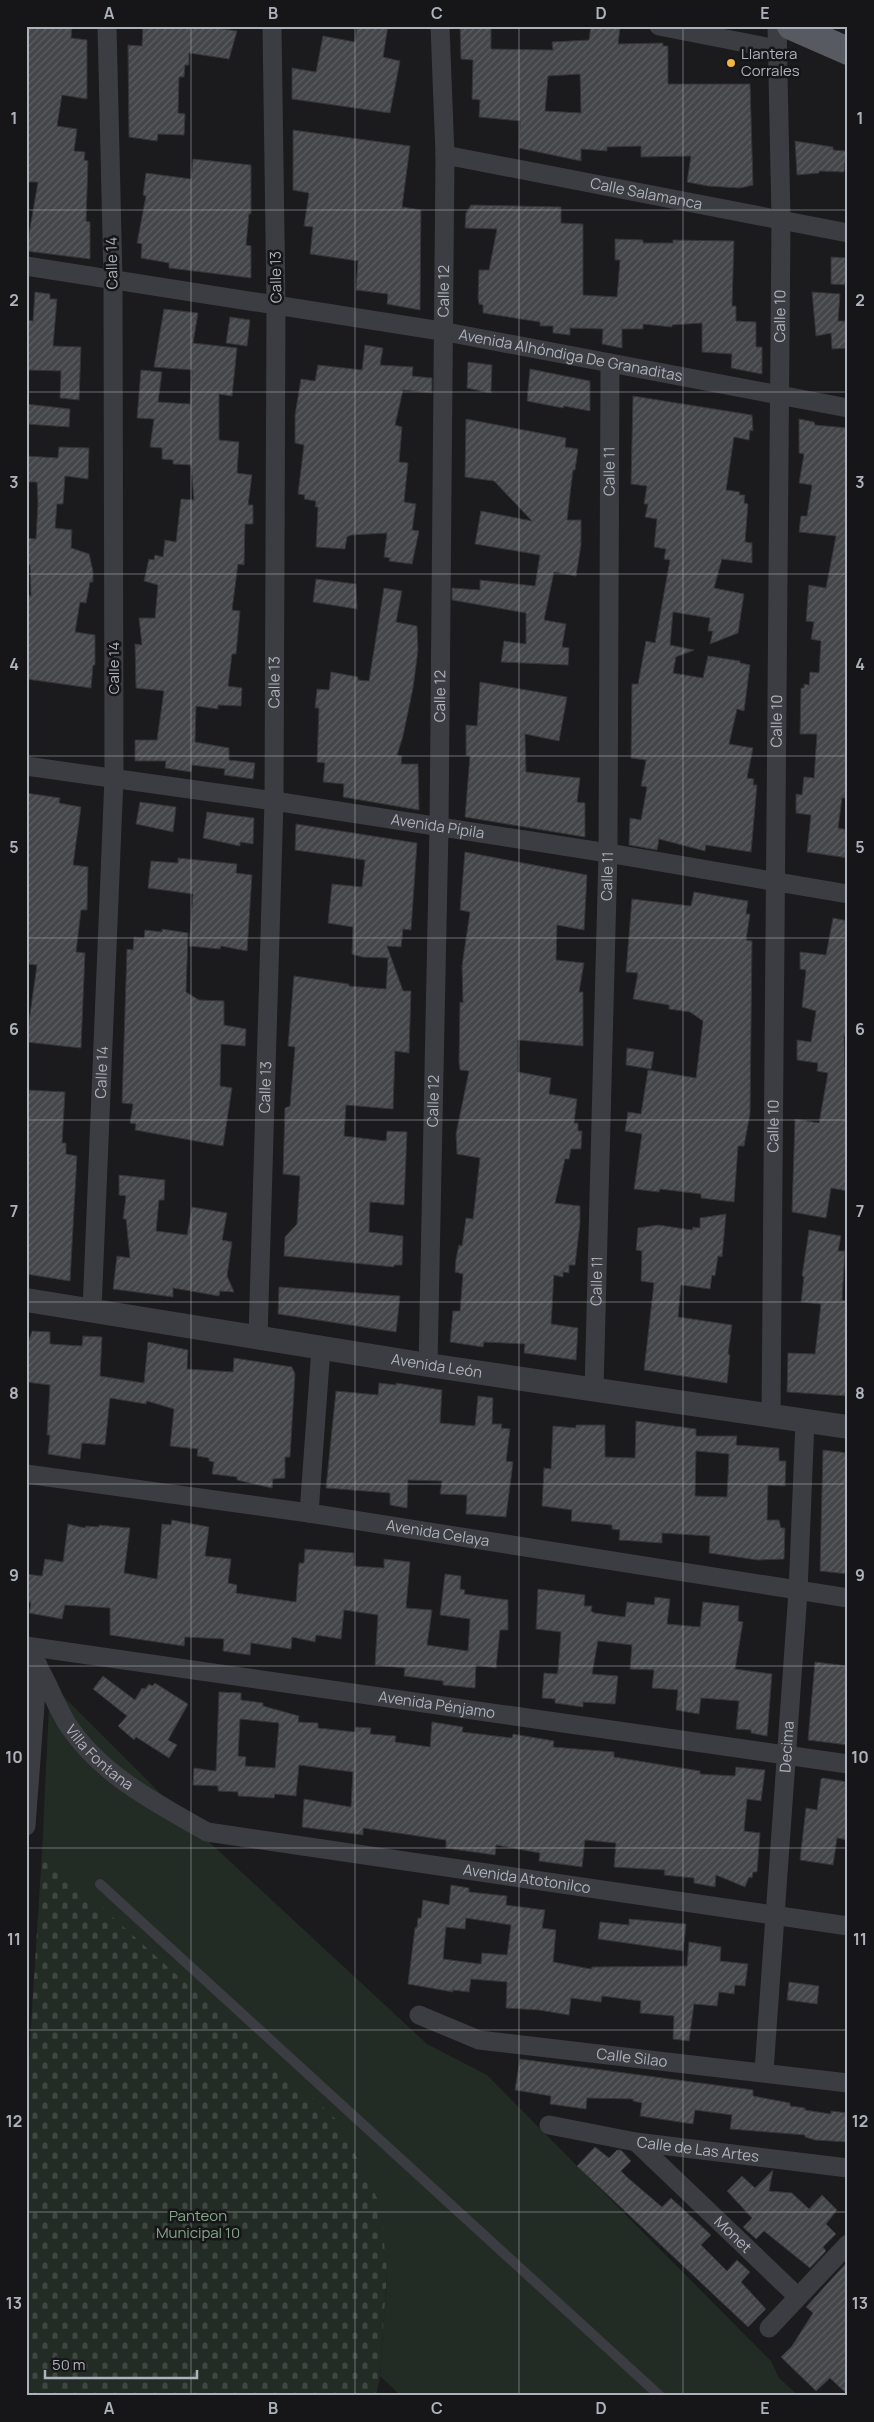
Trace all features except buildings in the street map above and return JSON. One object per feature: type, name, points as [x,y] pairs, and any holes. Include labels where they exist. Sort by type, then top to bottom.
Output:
[{"type":"main road","points":[[784,38],[848,51]]},
{"type":"street","name":"Calle 14","points":[[92,1310],[114,778],[113,279],[107,26]]},
{"type":"street","name":"Calle 13","points":[[258,1337],[274,801],[276,305],[272,26]]},
{"type":"street","name":"Calle 12","points":[[428,1365],[439,828],[441,331],[445,155],[440,26]]},
{"type":"street","points":[[659,26],[784,38]]},
{"type":"street","name":"Calle 10","points":[[771,1416],[779,396],[784,38],[777,26]]},
{"type":"street","name":"Calle Salamanca","points":[[445,155],[848,233]]},
{"type":"street","name":"Avenida Alhóndiga De Granaditas","points":[[26,266],[441,331],[848,408]]},
{"type":"street","name":"Calle 11","points":[[594,1390],[608,853],[610,362]]},
{"type":"street","name":"Avenida Pípila","points":[[26,766],[274,801],[608,853],[848,894]]},
{"type":"street","name":"Avenida León","points":[[26,1300],[428,1365],[848,1427]]},
{"type":"street","points":[[308,1513],[321,1348]]},
{"type":"street","name":"Decima","points":[[764,2071],[798,1592],[805,1421]]},
{"type":"street","name":"Avenida Celaya","points":[[26,1474],[308,1513],[798,1592],[848,1598]]},
{"type":"street","name":"Avenida Pénjamo","points":[[26,1646],[848,1764]]},
{"type":"street","points":[[26,1826],[32,1658]]},
{"type":"street","name":"Villa Fontana","points":[[32,1658],[67,1724],[88,1751],[142,1794],[207,1832]]},
{"type":"street","name":"Avenida Atotonilco","points":[[207,1832],[848,1926]]},
{"type":"street","name":"Calle Silao","points":[[420,2015],[479,2040],[764,2071],[848,2083]]},
{"type":"street","name":"Calle de Las Artes","points":[[549,2125],[636,2142],[848,2168]]},
{"type":"street","name":"Monet","points":[[636,2142],[798,2297]]},
{"type":"street","points":[[769,2328],[848,2244]]},
{"type":"lane","points":[[100,1884],[660,2396]]},
{"type":"green space","points":[[50,1683],[207,1840],[427,2044],[487,2075],[771,2361],[779,2378],[799,2396],[401,2396],[380,2376],[387,2271],[42,1853]]},
{"type":"green space","name":"Panteon Municipal 10","points":[[42,1853],[339,2122],[380,2204],[387,2271],[380,2376],[376,2396],[26,2396],[26,2104]]},
{"type":"place","name":"Llantera Corrales","points":[[731,63]]}]
